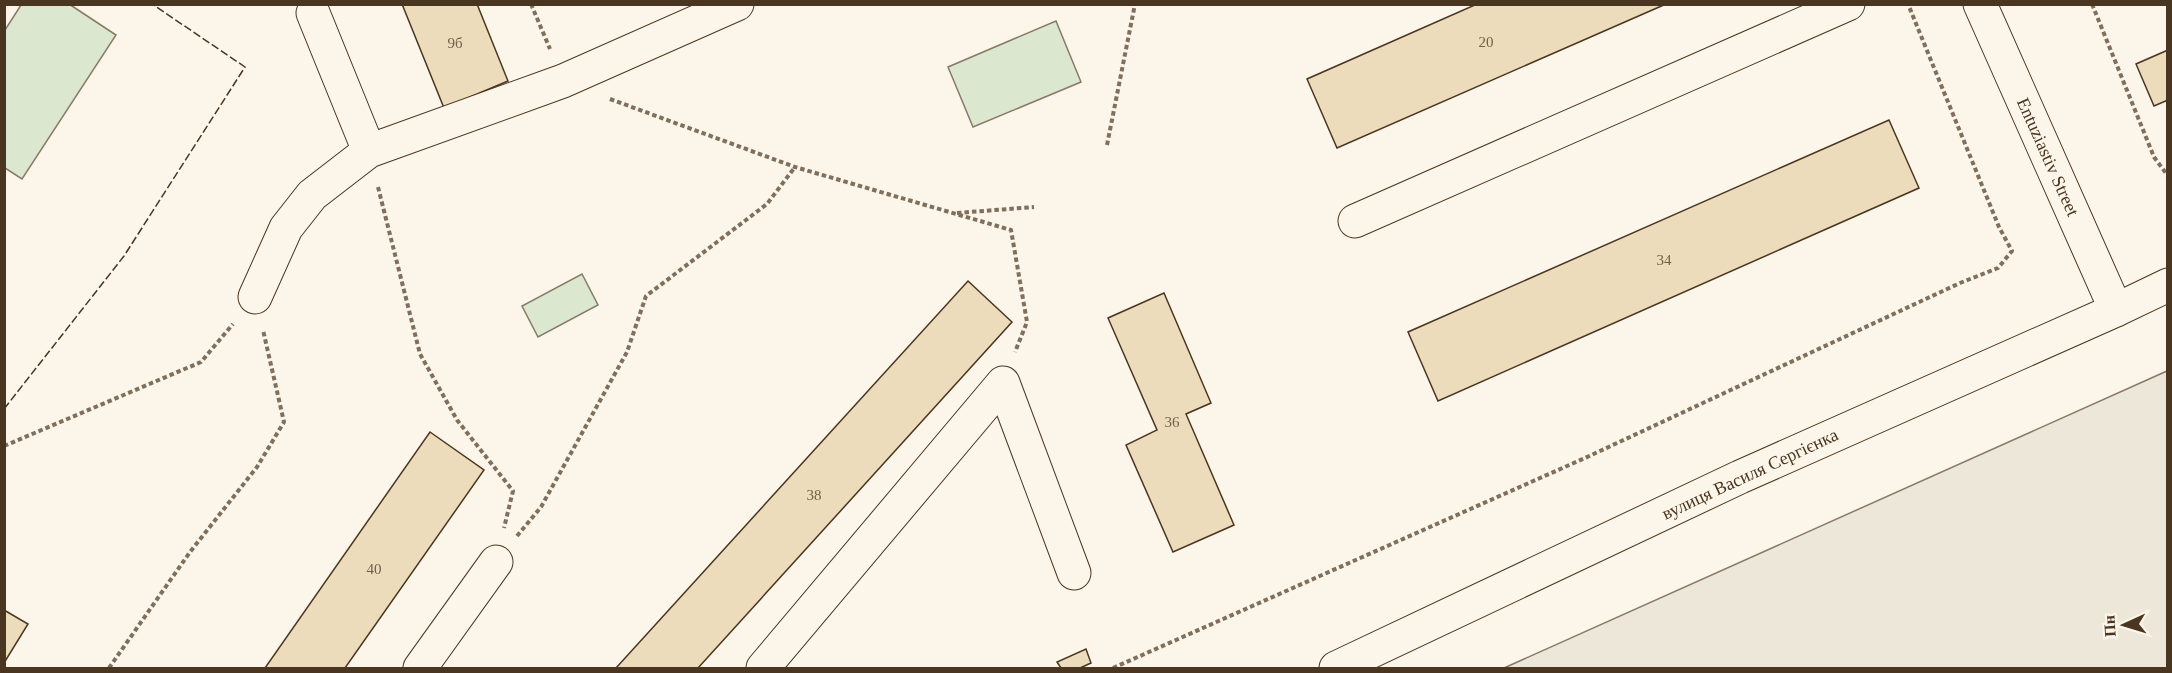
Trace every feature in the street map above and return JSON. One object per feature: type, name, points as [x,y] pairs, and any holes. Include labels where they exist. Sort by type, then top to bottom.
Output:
[{"type":"main road","points":[[255,297],[286,228],[312,195],[369,151],[563,81],[737,4]]},
{"type":"main road","points":[[1355,221],[1848,4]]},
{"type":"main road","name":"Entuziastiv Street","points":[[1980,4],[2115,310]]},
{"type":"main road","points":[[313,13],[369,151]]},
{"type":"main road","name":"вулиця Василя Сергієнка","points":[[1336,669],[1740,477],[2168,285]]},
{"type":"main road","points":[[763,669],[1003,383],[1074,573]]},
{"type":"main road","points":[[420,669],[496,562]]},
{"type":"path","points":[[531,4],[563,81],[795,167],[1011,230],[1027,322],[1003,383]]},
{"type":"path","points":[[1107,145],[1135,4]]},
{"type":"path","points":[[1113,669],[1586,458],[1938,293],[1998,268],[2012,251],[1999,227],[1908,4]]},
{"type":"path","points":[[2092,4],[2154,157],[2168,176]]},
{"type":"path","points":[[369,151],[420,354],[457,420],[513,491],[496,562]]},
{"type":"path","points":[[496,562],[541,507],[576,446],[627,352],[646,296],[767,204],[795,167]]},
{"type":"path","points":[[952,213],[1034,207]]},
{"type":"path","points":[[4,446],[201,362],[255,297]]},
{"type":"path","points":[[110,669],[190,552],[257,467],[284,422],[255,297]]},
{"type":"green space","points":[[69,4],[116,35],[22,179],[5,168],[5,30],[21,5]]},
{"type":"green space","points":[[1056,21],[1081,82],[973,127],[948,67]]},
{"type":"green space","points":[[582,274],[598,305],[538,337],[522,306]]},
{"type":"shaded area","points":[[2167,371],[2167,668],[1504,668]]},
{"type":"building","points":[[402,4],[477,4],[508,81],[444,108]]},
{"type":"building","points":[[1477,4],[1666,4],[1337,148],[1307,79]]},
{"type":"building","points":[[2168,50],[2168,100],[2154,106],[2136,64]]},
{"type":"building","points":[[1889,120],[1919,188],[1438,401],[1408,332]]},
{"type":"building","points":[[968,281],[1012,322],[698,668],[616,668]]},
{"type":"building","points":[[1164,293],[1211,403],[1186,414],[1234,525],[1173,552],[1126,445],[1157,430],[1108,318]]},
{"type":"building","points":[[430,432],[484,470],[345,668],[265,668]]},
{"type":"building","points":[[4,610],[28,624],[4,663]]},
{"type":"building","points":[[1086,649],[1091,663],[1080,668],[1061,668],[1057,662]]},
{"type":"fence","points":[[4,409],[124,256],[245,67],[152,4]]}]
